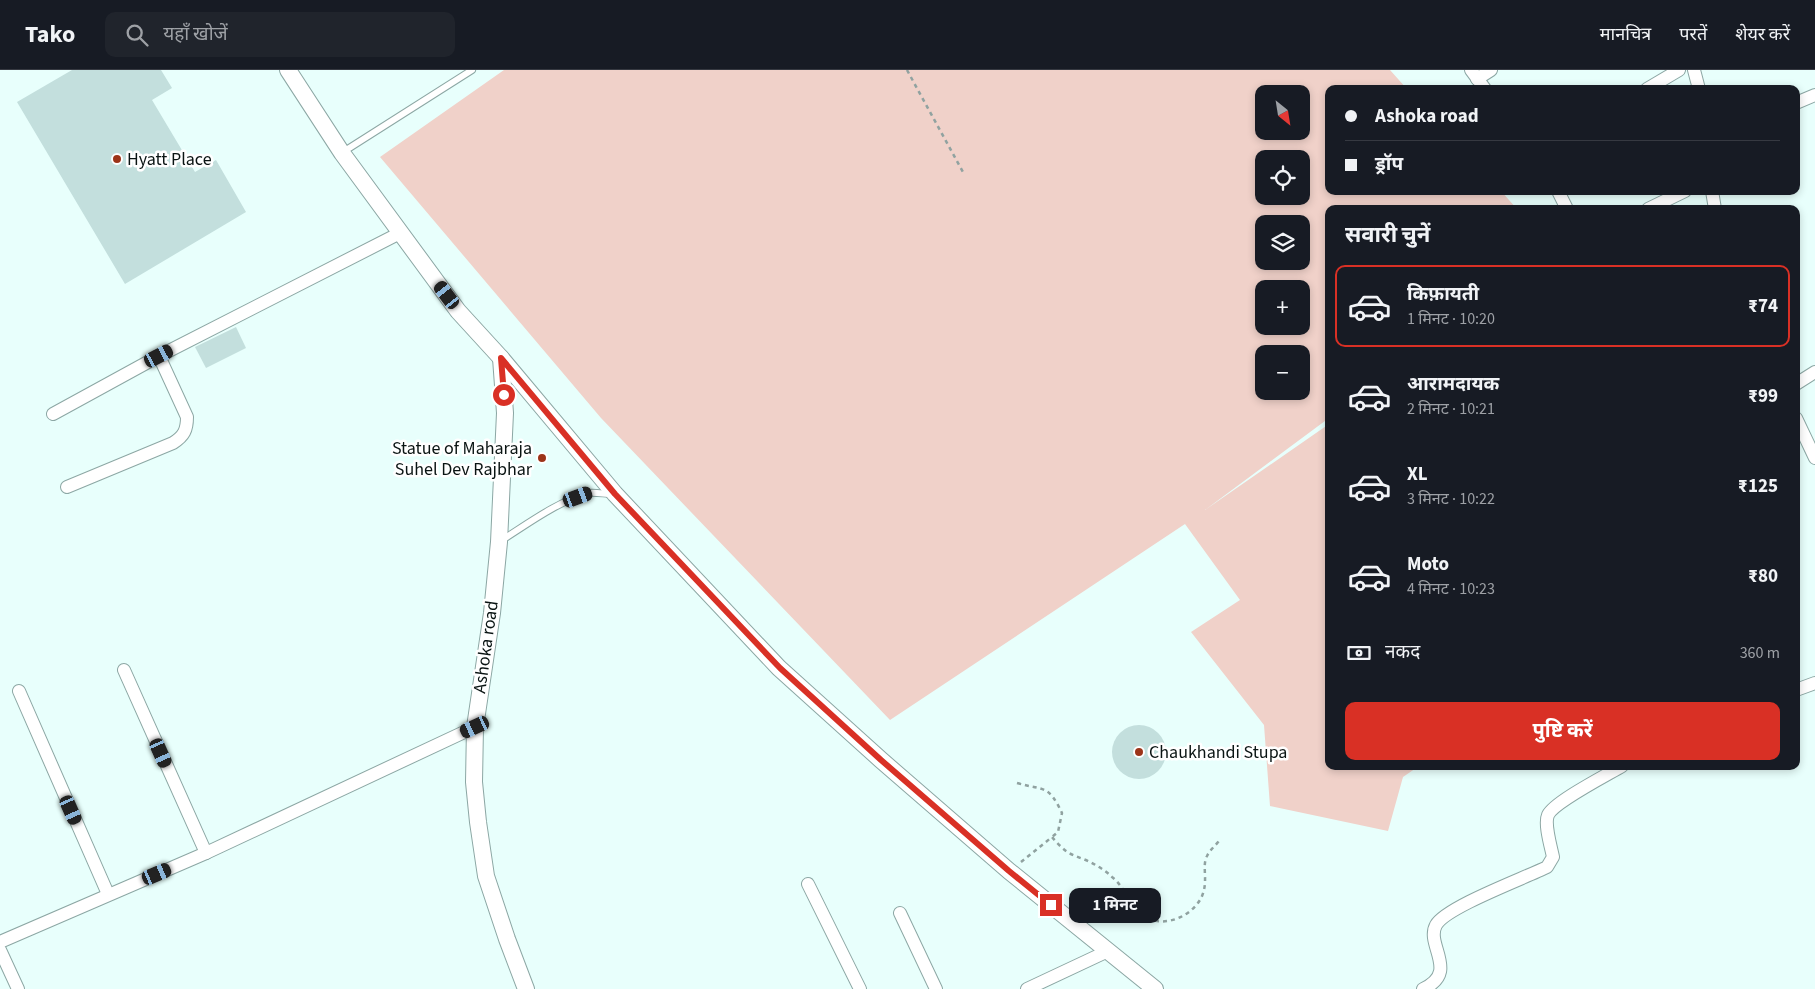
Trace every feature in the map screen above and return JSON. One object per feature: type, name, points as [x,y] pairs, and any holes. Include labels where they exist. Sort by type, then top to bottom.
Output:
[{"type":"street","points":[[288,70],[342,153],[458,311],[501,358],[615,494],[780,668],[881,760],[1009,871],[1155,989]]},
{"type":"street","points":[[1478,79],[1491,70]]},
{"type":"street","points":[[1654,85],[1679,70]]},
{"type":"street","points":[[1694,70],[1698,85]]},
{"type":"street","points":[[1800,101],[1815,95]]},
{"type":"street","points":[[1656,205],[1677,195]]},
{"type":"street","points":[[53,414],[159,356],[400,233]]},
{"type":"street","points":[[67,487],[173,443],[182,437],[187,427],[187,417],[159,356]]},
{"type":"street","name":"Ashoka road","points":[[501,358],[505,413],[499,542],[492,613],[475,727],[474,782],[486,876],[526,989]]},
{"type":"street","points":[[1800,381],[1815,372]]},
{"type":"street","points":[[1800,426],[1815,458]]},
{"type":"street","points":[[124,670],[206,853]]},
{"type":"street","points":[[1800,689],[1815,683]]},
{"type":"street","points":[[19,691],[108,894]]},
{"type":"street","points":[[0,942],[206,853],[475,727]]},
{"type":"street","points":[[1423,989],[1431,985],[1440,972],[1435,927],[1443,916],[1458,907],[1547,867],[1553,857],[1547,823],[1548,814],[1578,791],[1615,770]]},
{"type":"street","points":[[808,884],[860,989]]},
{"type":"street","points":[[900,913],[936,989]]},
{"type":"street","points":[[0,950],[18,989]]},
{"type":"street","points":[[1027,989],[1108,950]]},
{"type":"lane","points":[[342,153],[472,70]]},
{"type":"lane","points":[[499,542],[541,515],[566,502],[590,493],[615,494]]},
{"type":"path","points":[[907,70],[964,174]]},
{"type":"path","points":[[1009,871],[1058,832],[1062,813],[1051,793],[1041,788],[1017,783]]},
{"type":"path","points":[[1052,838],[1066,851],[1091,863],[1114,878],[1137,911],[1145,917],[1154,921],[1168,922],[1177,920],[1199,902],[1206,884],[1205,862],[1207,855],[1219,841]]},
{"type":"shaded area","points":[[504,70],[1390,70],[1403,85],[1325,85],[1325,195],[1505,195],[1513,205],[1325,205],[1325,421],[1205,510],[1325,427],[1325,770],[1413,770],[1403,777],[1388,831],[1270,806],[1264,725],[1191,632],[1240,600],[1185,524],[890,720],[601,418],[380,157]]},
{"type":"building","points":[[72,70],[161,70],[172,88],[152,100],[195,172],[216,160],[246,212],[125,284],[17,102]]},
{"type":"building","points":[[236,327],[246,348],[206,368],[195,347]]},
{"type":"building","name":"Chaukhandi Stupa","points":[[1139,725],[1149,727],[1158,733],[1164,742],[1166,752],[1164,762],[1158,771],[1149,777],[1139,779],[1129,777],[1120,771],[1114,762],[1112,752],[1114,742],[1120,733],[1129,727]]},
{"type":"place","name":"Hyatt Place","points":[[117,159]]},
{"type":"place","name":"Statue of Maharaja Suhel Dev Rajbhar","points":[[542,458]]},
{"type":"place","name":"Chaukhandi Stupa","points":[[1139,752]]},
{"type":"route","points":[[504,395],[501,358],[615,494],[780,668],[881,760],[1051,905]]}]
